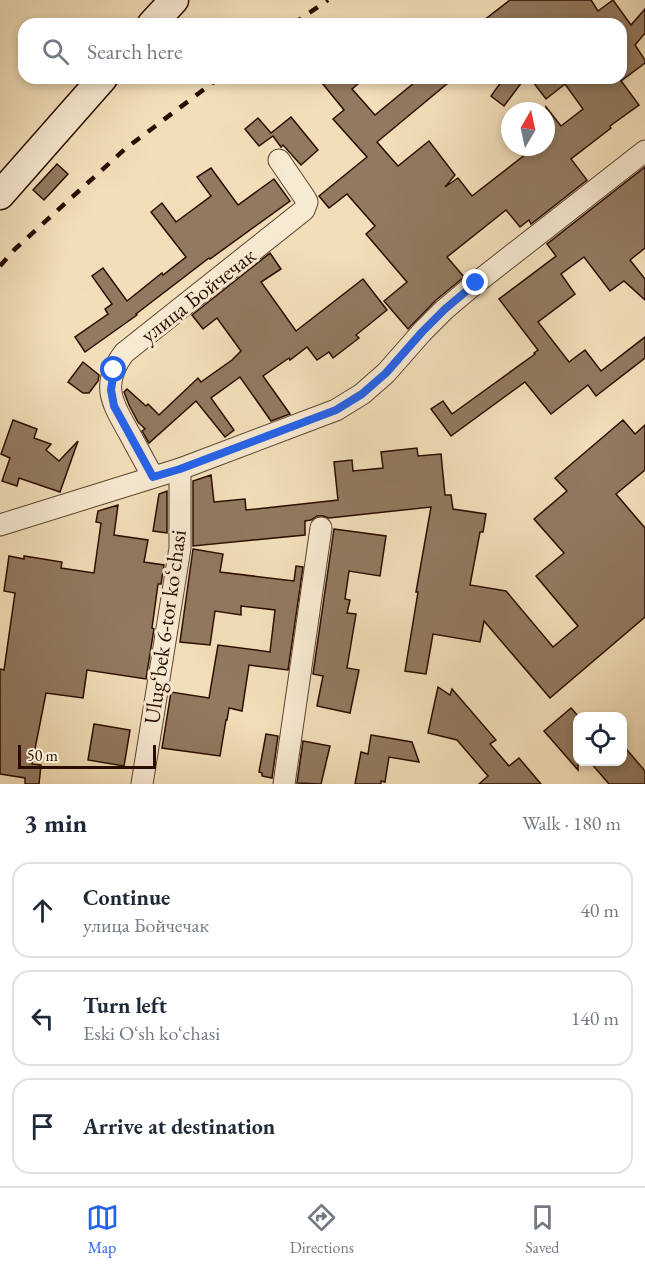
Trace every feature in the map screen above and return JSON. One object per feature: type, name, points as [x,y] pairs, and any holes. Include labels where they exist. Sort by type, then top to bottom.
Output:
[{"type":"main road","points":[[158,18],[174,0]]},
{"type":"main road","points":[[0,195],[99,84]]},
{"type":"street","points":[[0,525],[180,469],[336,410],[362,394],[386,373],[445,309],[645,151]]},
{"type":"street","name":"улица Бойчечак","points":[[153,477],[114,406],[111,390],[114,370],[124,353],[304,210],[307,202],[279,160]]},
{"type":"street","name":"Ulug‘bek 6-tor koʻchasi","points":[[142,784],[180,548],[180,469]]},
{"type":"street","points":[[284,784],[321,528]]},
{"type":"building","points":[[510,0],[591,0],[598,11],[613,0],[626,18],[487,18]]},
{"type":"building","points":[[645,9],[645,33],[635,45],[645,63],[627,76],[627,19],[631,25]]},
{"type":"building","points":[[323,84],[358,84],[352,89],[375,115],[413,84],[447,84],[377,142],[398,166],[429,141],[455,175],[445,187],[458,178],[472,196],[523,156],[555,156],[555,118],[561,126],[583,109],[565,84],[623,84],[639,105],[571,159],[587,180],[531,224],[529,220],[520,227],[506,210],[447,257],[464,277],[436,300],[408,329],[384,301],[407,282],[366,234],[375,226],[347,194],[329,208],[319,196],[367,157],[333,119],[344,110]]},
{"type":"building","points":[[500,84],[520,84],[507,102],[501,104],[491,96]]},
{"type":"building","points":[[535,84],[565,84],[546,99]]},
{"type":"building","points":[[291,117],[318,150],[301,165],[283,145],[281,147],[273,136],[259,146],[245,129],[258,118],[271,133]]},
{"type":"building","points":[[57,164],[68,174],[44,200],[33,190]]},
{"type":"building","points":[[645,167],[645,248],[630,260],[645,279],[645,300],[624,281],[610,291],[584,257],[561,274],[575,294],[538,322],[569,362],[585,350],[601,371],[645,337],[645,358],[596,396],[588,385],[551,414],[525,382],[451,436],[431,409],[443,401],[452,414],[538,350],[499,299],[556,256],[547,244]]},
{"type":"building","points":[[211,168],[238,205],[274,179],[290,201],[209,258],[137,315],[85,352],[75,337],[108,314],[105,309],[112,304],[92,276],[103,268],[127,301],[186,257],[151,212],[162,203],[176,222],[211,196],[197,177]]},
{"type":"building","points":[[270,253],[281,269],[261,282],[296,331],[363,279],[387,310],[356,335],[359,338],[333,358],[329,352],[317,360],[307,347],[263,376],[290,414],[271,421],[240,377],[211,398],[234,430],[225,437],[196,401],[149,443],[142,431],[145,429],[138,422],[124,392],[127,389],[159,415],[198,378],[201,382],[232,360],[241,351],[217,318],[203,329],[192,315]]},
{"type":"building","points":[[83,362],[99,375],[98,381],[89,393],[83,393],[68,382]]},
{"type":"building","points":[[13,420],[37,429],[34,438],[51,444],[46,450],[59,461],[78,441],[60,492],[19,478],[17,486],[2,481],[10,458],[1,454]]},
{"type":"building","points":[[623,420],[635,434],[645,425],[645,470],[616,494],[645,528],[645,617],[550,698],[484,621],[480,642],[433,634],[426,674],[405,671],[431,507],[329,518],[317,516],[305,521],[305,535],[193,546],[193,481],[211,475],[214,502],[245,499],[246,510],[302,504],[338,500],[334,462],[352,460],[353,471],[383,468],[381,452],[417,448],[418,456],[441,454],[445,495],[451,495],[453,509],[486,514],[483,532],[480,532],[470,585],[506,591],[553,647],[578,626],[536,576],[564,553],[534,519],[567,491],[555,478]]},
{"type":"building","points":[[167,491],[167,533],[153,531],[159,494]]},
{"type":"building","points":[[118,505],[114,535],[148,540],[144,562],[164,565],[161,584],[158,584],[146,679],[87,670],[83,698],[46,693],[32,764],[41,765],[39,784],[25,784],[25,778],[0,774],[0,669],[4,670],[15,593],[4,591],[9,556],[62,562],[61,568],[94,573],[101,523],[96,522],[98,511]]},
{"type":"building","points":[[334,529],[386,536],[380,576],[349,571],[345,599],[350,600],[347,613],[356,614],[347,668],[359,670],[350,713],[317,706],[323,676],[313,674]]},
{"type":"building","points":[[193,549],[223,554],[220,572],[294,581],[296,566],[303,567],[288,670],[249,665],[242,711],[229,708],[220,756],[162,748],[171,692],[209,698],[218,645],[270,652],[275,610],[241,606],[241,615],[215,611],[210,645],[180,642]]},
{"type":"building","points":[[438,687],[450,695],[452,689],[496,740],[490,744],[509,766],[519,758],[541,784],[479,784],[488,776],[457,740],[428,733]]},
{"type":"building","points":[[571,708],[574,712],[573,764],[544,731]]},
{"type":"building","points":[[94,724],[130,730],[124,766],[88,760]]},
{"type":"building","points":[[266,734],[278,736],[272,778],[262,776],[259,772]]},
{"type":"building","points":[[371,735],[412,742],[419,762],[389,757],[385,782],[355,784],[361,752],[368,754]]},
{"type":"building","points":[[303,741],[330,746],[321,784],[297,783]]},
{"type":"building","points":[[627,750],[645,771],[645,784],[609,784],[593,766],[627,766]]},
{"type":"railway","points":[[302,18],[328,0]]},
{"type":"railway","points":[[0,266],[15,249],[125,149],[211,84]]},
{"type":"route","points":[[114,370],[111,390],[114,406],[153,477],[336,410],[362,394],[386,373],[422,332],[476,283]]}]
